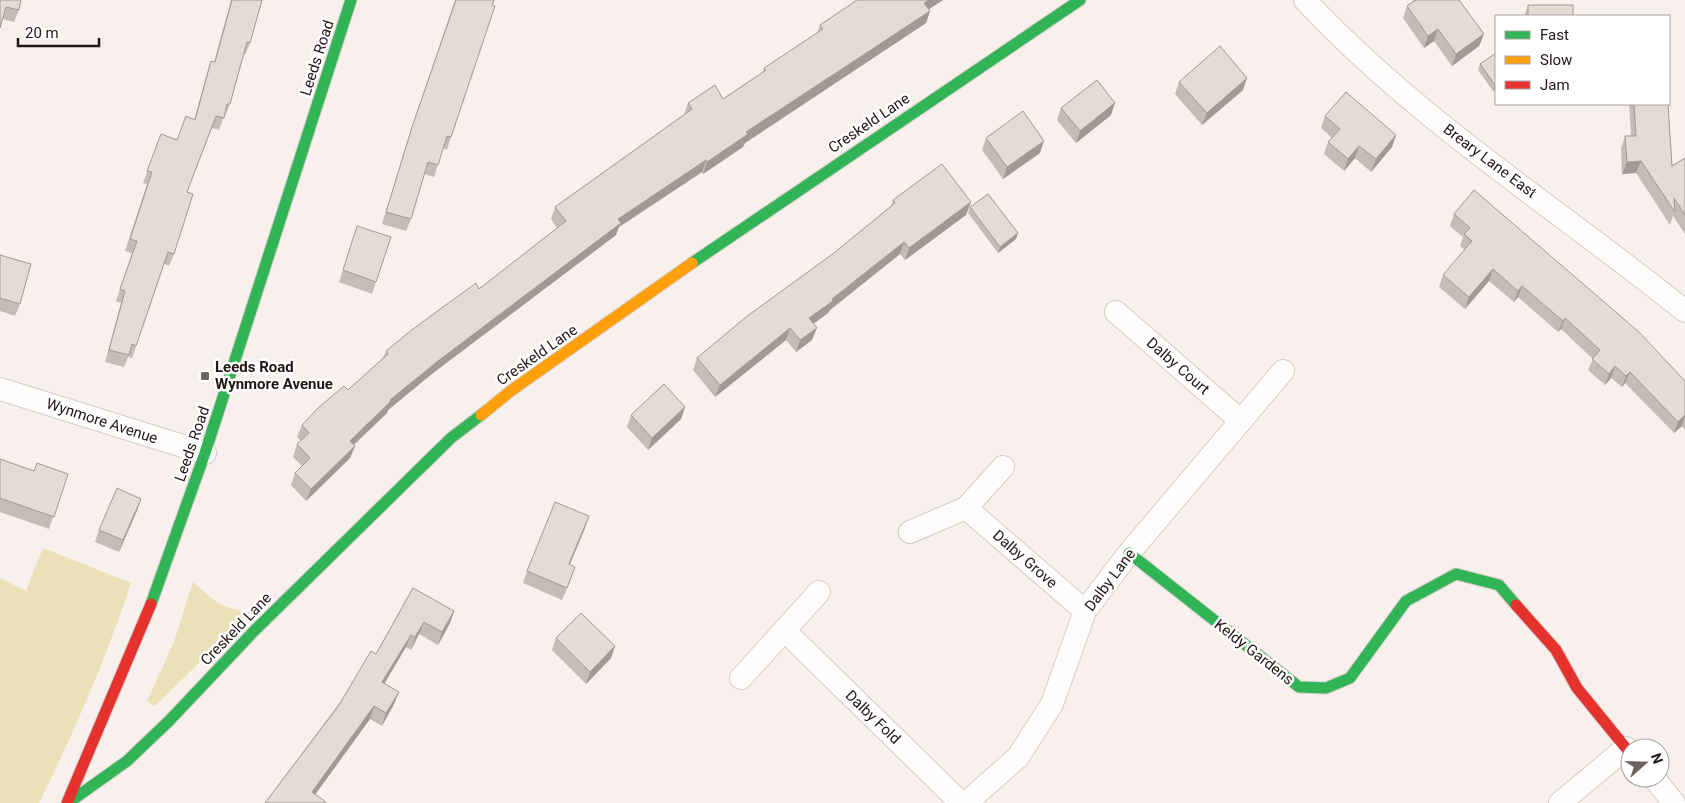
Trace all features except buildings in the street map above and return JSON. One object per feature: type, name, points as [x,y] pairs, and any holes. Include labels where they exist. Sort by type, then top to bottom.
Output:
[{"type":"main road","name":"Leeds Road","points":[[67,803],[142,629],[205,453],[351,0]]},
{"type":"main road","name":"Creskeld Lane","points":[[67,803],[127,762],[169,721],[255,630],[458,432],[512,390],[717,246],[1080,0]]},
{"type":"main road","name":"Keldy Gardens","points":[[1129,553],[1299,688],[1326,688],[1350,678],[1406,601],[1456,574],[1499,585],[1556,650],[1577,688],[1620,740]]},
{"type":"street","name":"Breary Lane East","points":[[1304,0],[1409,100],[1622,260],[1685,311]]},
{"type":"street","name":"Dalby Court","points":[[1116,312],[1241,421]]},
{"type":"street","name":"Dalby Lane","points":[[966,803],[1018,757],[1052,704],[1085,610],[1129,553],[1283,371]]},
{"type":"street","name":"Wynmore Avenue","points":[[0,389],[205,453]]},
{"type":"street","points":[[910,532],[966,508],[1003,467]]},
{"type":"street","name":"Dalby Grove","points":[[966,508],[1085,610]]},
{"type":"street","points":[[741,678],[819,592]]},
{"type":"street","name":"Dalby Fold","points":[[784,630],[962,803]]},
{"type":"street","points":[[1560,803],[1620,756]]},
{"type":"street","points":[[1662,788],[1674,803]]},
{"type":"shaded area","points":[[43,548],[131,583],[89,695],[39,803],[0,803],[0,578],[26,591]]},
{"type":"shaded area","points":[[193,582],[219,603],[251,612],[155,706],[147,701],[174,642]]},
{"type":"traffic: fast","points":[[151,604],[205,453],[351,0]]},
{"type":"traffic: fast","points":[[692,263],[1080,0]]},
{"type":"traffic: fast","points":[[68,803],[127,761],[169,721],[255,630],[451,438],[481,415]]},
{"type":"traffic: fast","points":[[1129,553],[1299,687],[1326,688],[1350,678],[1406,601],[1456,574],[1499,585],[1516,605]]},
{"type":"traffic: slow","points":[[481,415],[512,390],[692,263]]},
{"type":"traffic: jam","points":[[67,803],[151,604]]},
{"type":"traffic: jam","points":[[1516,605],[1556,650],[1577,688],[1620,741]]},
{"type":"place","name":"Leeds Road Wynmore Avenue","points":[[205,376]]}]
